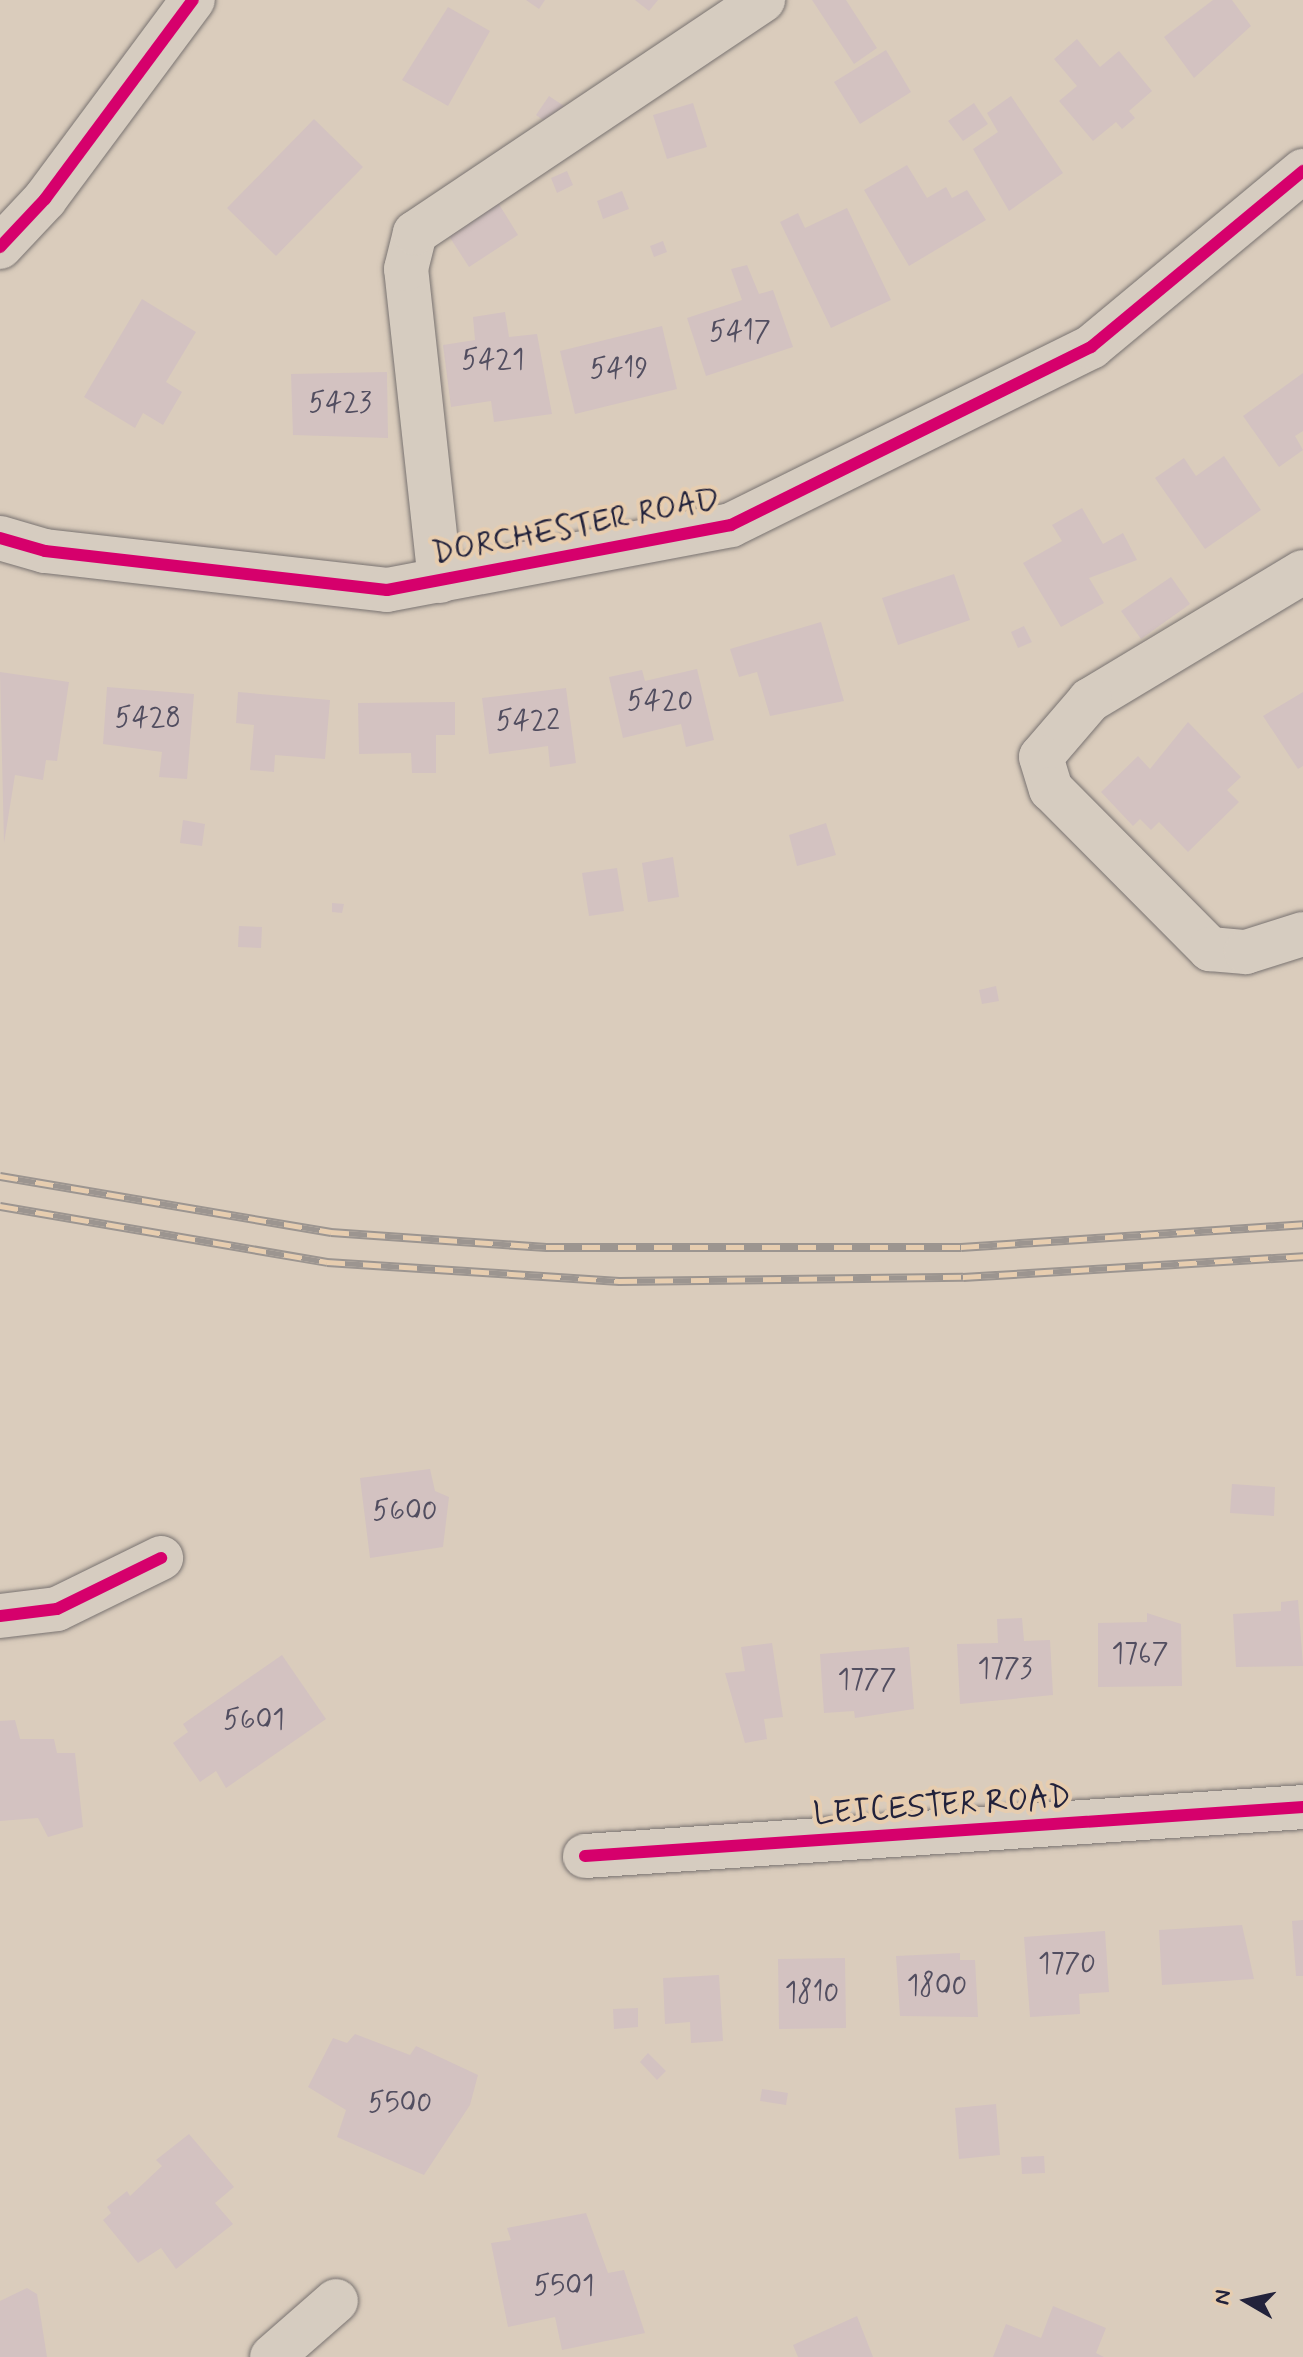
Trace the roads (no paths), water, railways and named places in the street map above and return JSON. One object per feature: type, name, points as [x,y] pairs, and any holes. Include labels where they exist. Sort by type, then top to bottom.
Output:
[{"type":"street","points":[[0,247],[45,199],[193,0]]},
{"type":"street","points":[[440,581],[406,269],[415,233],[763,0]]},
{"type":"street","name":"DORCHESTER ROAD","points":[[0,538],[45,551],[387,590],[731,525],[1091,347],[1303,171]]},
{"type":"street","points":[[1303,572],[1090,700],[1041,757],[1051,789],[1210,949],[1246,952],[1303,934]]},
{"type":"street","points":[[0,1616],[57,1609],[161,1558]]},
{"type":"street","name":"LEICESTER ROAD","points":[[585,1856],[1303,1807]]},
{"type":"street","points":[[272,2357],[336,2301]]},
{"type":"railway","points":[[0,1176],[331,1232],[546,1247],[961,1247],[1303,1224]]},
{"type":"railway","points":[[0,1206],[327,1262],[619,1281],[963,1277],[1303,1256]]}]
